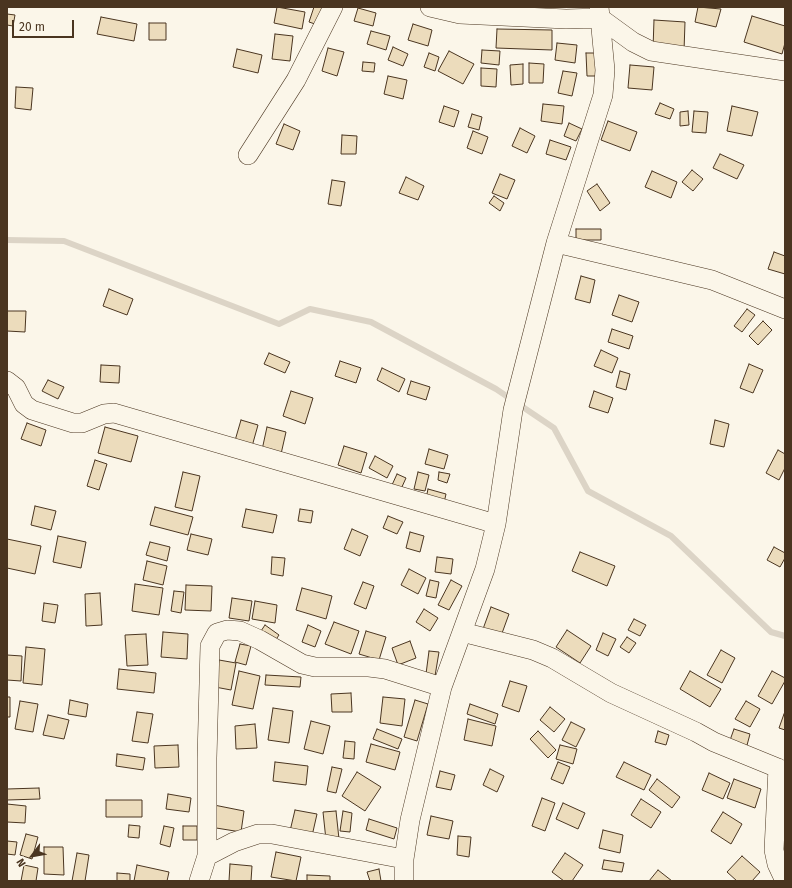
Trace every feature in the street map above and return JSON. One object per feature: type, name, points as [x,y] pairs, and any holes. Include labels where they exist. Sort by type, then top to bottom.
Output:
[{"type":"street","points":[[248,155],[296,80],[333,7]]},
{"type":"street","points":[[430,7],[460,14],[566,19],[600,13]]},
{"type":"street","points":[[600,13],[633,42],[651,51],[785,71]]},
{"type":"street","points":[[404,881],[404,859],[410,820],[442,687],[486,569],[496,524],[513,410],[556,243],[603,95],[605,70],[600,13]]},
{"type":"street","points":[[556,243],[712,280],[785,309]]},
{"type":"street","points":[[7,381],[16,388],[24,404],[32,410],[72,422],[82,423],[104,414],[114,413],[496,524]]},
{"type":"street","points":[[199,881],[207,856],[207,758],[210,646],[217,633],[227,630],[240,632],[260,640],[302,664],[315,668],[369,667],[385,669],[442,687]]},
{"type":"street","points":[[462,632],[533,650],[552,658],[611,693],[696,732],[714,742],[782,769],[774,850],[777,864],[785,881]]},
{"type":"street","points":[[207,856],[234,842],[258,834],[272,834],[404,859]]},
{"type":"building","points":[[277,7],[305,12],[302,29],[274,23]]},
{"type":"building","points":[[314,7],[328,7],[321,26],[309,22]]},
{"type":"building","points":[[698,7],[721,9],[716,27],[695,22]]},
{"type":"building","points":[[358,8],[376,13],[373,26],[354,21]]},
{"type":"building","points":[[7,14],[15,15],[13,26],[7,25]]},
{"type":"building","points":[[752,16],[785,26],[785,43],[782,54],[744,42]]},
{"type":"building","points":[[101,17],[137,24],[134,41],[97,34]]},
{"type":"building","points":[[654,20],[685,22],[684,51],[653,49]]},
{"type":"building","points":[[149,23],[166,23],[166,40],[149,40]]},
{"type":"building","points":[[413,24],[432,30],[428,46],[408,40]]},
{"type":"building","points":[[497,29],[552,30],[552,50],[496,48]]},
{"type":"building","points":[[371,31],[390,36],[386,50],[367,44]]},
{"type":"building","points":[[275,34],[293,36],[290,61],[272,59]]},
{"type":"building","points":[[557,43],[577,45],[575,63],[555,60]]},
{"type":"building","points":[[393,47],[408,54],[403,66],[388,60]]},
{"type":"building","points":[[328,48],[344,52],[337,76],[322,71]]},
{"type":"building","points":[[237,49],[262,55],[258,73],[233,67]]},
{"type":"building","points":[[482,50],[500,51],[499,65],[481,63]]},
{"type":"building","points":[[449,51],[474,64],[463,84],[438,71]]},
{"type":"building","points":[[429,53],[439,57],[435,71],[424,67]]},
{"type":"building","points":[[586,53],[598,53],[599,76],[587,76]]},
{"type":"building","points":[[363,62],[375,63],[374,72],[362,71]]},
{"type":"building","points":[[529,63],[544,64],[543,83],[529,83]]},
{"type":"building","points":[[523,64],[523,84],[511,85],[510,65]]},
{"type":"building","points":[[630,65],[654,67],[652,90],[628,88]]},
{"type":"building","points":[[481,68],[497,69],[496,87],[481,86]]},
{"type":"building","points":[[563,71],[577,73],[572,96],[558,93]]},
{"type":"building","points":[[388,76],[407,80],[403,99],[384,94]]},
{"type":"building","points":[[16,87],[33,88],[31,110],[15,108]]},
{"type":"building","points":[[660,103],[674,109],[670,119],[655,114]]},
{"type":"building","points":[[543,104],[564,106],[562,124],[541,121]]},
{"type":"building","points":[[444,106],[459,111],[454,127],[439,122]]},
{"type":"building","points":[[732,106],[758,112],[752,136],[727,131]]},
{"type":"building","points":[[688,111],[689,125],[680,126],[680,112]]},
{"type":"building","points":[[694,111],[708,112],[706,133],[692,132]]},
{"type":"building","points":[[472,114],[482,117],[479,130],[468,127]]},
{"type":"building","points":[[608,121],[637,132],[630,151],[601,140]]},
{"type":"building","points":[[569,123],[582,129],[576,141],[564,136]]},
{"type":"building","points":[[284,124],[300,131],[293,150],[276,144]]},
{"type":"building","points":[[520,128],[535,136],[527,153],[512,146]]},
{"type":"building","points":[[473,131],[488,137],[482,154],[467,148]]},
{"type":"building","points":[[342,135],[357,136],[356,154],[341,154]]},
{"type":"building","points":[[550,140],[571,147],[566,160],[546,154]]},
{"type":"building","points":[[720,154],[744,165],[737,179],[713,168]]},
{"type":"building","points":[[692,170],[703,179],[693,191],[682,182]]},
{"type":"building","points":[[652,171],[677,182],[671,198],[645,187]]},
{"type":"building","points":[[500,174],[515,180],[507,199],[492,193]]},
{"type":"building","points":[[406,177],[424,186],[418,200],[399,193]]},
{"type":"building","points":[[332,180],[345,182],[341,206],[328,204]]},
{"type":"building","points":[[597,184],[610,203],[600,211],[587,191]]},
{"type":"building","points":[[494,196],[504,203],[500,211],[489,203]]},
{"type":"building","points":[[576,229],[601,229],[601,240],[576,240]]},
{"type":"building","points":[[774,252],[785,256],[785,274],[768,269]]},
{"type":"building","points":[[581,276],[595,280],[590,303],[575,299]]},
{"type":"building","points":[[109,289],[133,299],[127,315],[103,306]]},
{"type":"building","points":[[619,295],[639,302],[632,322],[612,315]]},
{"type":"building","points":[[747,309],[755,315],[742,332],[734,326]]},
{"type":"building","points":[[7,311],[26,311],[25,332],[7,331]]},
{"type":"building","points":[[763,321],[772,330],[758,345],[749,336]]},
{"type":"building","points":[[612,329],[633,336],[629,349],[608,342]]},
{"type":"building","points":[[601,350],[618,358],[612,373],[594,366]]},
{"type":"building","points":[[269,353],[290,362],[285,373],[264,364]]},
{"type":"building","points":[[340,361],[361,368],[356,383],[335,376]]},
{"type":"building","points":[[749,364],[763,370],[753,393],[740,388]]},
{"type":"building","points":[[101,365],[120,366],[119,383],[100,382]]},
{"type":"building","points":[[382,368],[405,379],[399,392],[377,380]]},
{"type":"building","points":[[620,371],[630,374],[626,390],[616,387]]},
{"type":"building","points":[[48,380],[64,387],[58,399],[42,391]]},
{"type":"building","points":[[411,381],[430,387],[426,400],[407,394]]},
{"type":"building","points":[[291,391],[313,398],[305,424],[283,416]]},
{"type":"building","points":[[594,391],[613,398],[608,413],[589,407]]},
{"type":"building","points":[[241,420],[258,425],[251,450],[234,444]]},
{"type":"building","points":[[715,420],[729,424],[724,447],[710,444]]},
{"type":"building","points":[[27,423],[46,430],[41,446],[21,439]]},
{"type":"building","points":[[105,427],[138,436],[131,462],[98,453]]},
{"type":"building","points":[[267,427],[286,432],[281,454],[262,450]]},
{"type":"building","points":[[344,446],[367,453],[361,473],[338,465]]},
{"type":"building","points":[[429,449],[448,455],[444,469],[425,464]]},
{"type":"building","points":[[778,450],[785,454],[785,468],[779,480],[766,473]]},
{"type":"building","points":[[375,456],[393,466],[387,478],[369,468]]},
{"type":"building","points":[[95,460],[107,464],[99,490],[87,486]]},
{"type":"building","points":[[183,472],[200,476],[192,511],[175,507]]},
{"type":"building","points":[[418,472],[429,475],[425,491],[414,489]]},
{"type":"building","points":[[439,472],[450,474],[447,483],[438,480]]},
{"type":"building","points":[[397,474],[406,478],[401,489],[392,485]]},
{"type":"building","points":[[428,489],[446,494],[444,503],[426,499]]},
{"type":"building","points":[[35,506],[56,511],[51,530],[31,525]]},
{"type":"building","points":[[155,507],[193,517],[188,535],[150,525]]},
{"type":"building","points":[[246,509],[277,515],[273,533],[242,527]]},
{"type":"building","points":[[300,509],[313,511],[311,523],[298,521]]},
{"type":"building","points":[[388,516],[403,522],[397,534],[383,528]]},
{"type":"building","points":[[352,529],[368,536],[360,556],[344,549]]},
{"type":"building","points":[[410,532],[424,536],[420,552],[406,548]]},
{"type":"building","points":[[191,534],[212,539],[208,555],[187,550]]},
{"type":"building","points":[[58,536],[86,542],[81,568],[53,562]]},
{"type":"building","points":[[7,539],[41,546],[35,574],[7,568]]},
{"type":"building","points":[[150,542],[170,547],[167,561],[146,555]]},
{"type":"building","points":[[774,547],[785,553],[785,558],[780,567],[767,560]]},
{"type":"building","points":[[580,552],[615,566],[607,586],[572,571]]},
{"type":"building","points":[[272,557],[285,558],[283,576],[271,574]]},
{"type":"building","points":[[437,557],[453,559],[451,574],[435,572]]},
{"type":"building","points":[[147,561],[167,566],[163,585],[143,580]]},
{"type":"building","points":[[409,569],[426,578],[418,594],[401,585]]},
{"type":"building","points":[[430,580],[439,582],[436,598],[426,596]]},
{"type":"building","points":[[451,580],[462,586],[449,610],[438,605]]},
{"type":"building","points":[[363,582],[374,586],[366,609],[354,604]]},
{"type":"building","points":[[135,584],[163,588],[159,615],[132,611]]},
{"type":"building","points":[[186,585],[212,586],[211,611],[185,610]]},
{"type":"building","points":[[302,588],[332,596],[326,619],[296,610]]},
{"type":"building","points":[[174,591],[184,592],[181,613],[171,611]]},
{"type":"building","points":[[100,593],[102,625],[86,626],[85,594]]},
{"type":"building","points":[[232,598],[252,601],[249,621],[229,618]]},
{"type":"building","points":[[255,601],[277,605],[275,623],[252,619]]},
{"type":"building","points":[[44,603],[58,605],[55,623],[42,621]]},
{"type":"building","points":[[491,607],[509,614],[501,636],[483,629]]},
{"type":"building","points":[[424,609],[438,618],[430,631],[416,622]]},
{"type":"building","points":[[634,619],[646,625],[640,636],[628,630]]},
{"type":"building","points":[[334,622],[359,631],[351,654],[325,644]]},
{"type":"building","points":[[265,625],[279,635],[273,644],[259,634]]},
{"type":"building","points":[[308,625],[321,631],[315,647],[302,642]]},
{"type":"building","points":[[567,630],[591,646],[580,663],[556,647]]},
{"type":"building","points":[[366,631],[386,637],[379,660],[359,654]]},
{"type":"building","points":[[163,632],[188,634],[187,659],[161,657]]},
{"type":"building","points":[[603,633],[616,639],[608,656],[596,650]]},
{"type":"building","points":[[146,634],[148,665],[127,666],[125,635]]},
{"type":"building","points":[[627,637],[636,643],[629,653],[620,647]]},
{"type":"building","points":[[410,641],[416,658],[398,665],[392,648]]},
{"type":"building","points":[[240,644],[251,646],[246,665],[235,662]]},
{"type":"building","points":[[26,647],[45,649],[42,685],[23,683]]},
{"type":"building","points":[[721,650],[735,658],[722,683],[707,675]]},
{"type":"building","points":[[429,651],[439,652],[435,676],[426,674]]},
{"type":"building","points":[[7,655],[22,656],[21,681],[7,680]]},
{"type":"building","points":[[219,660],[236,663],[231,690],[215,687]]},
{"type":"building","points":[[119,669],[156,673],[154,693],[117,689]]},
{"type":"building","points":[[239,671],[260,676],[253,709],[232,705]]},
{"type":"building","points":[[690,671],[721,689],[710,707],[680,689]]},
{"type":"building","points":[[772,671],[785,678],[785,681],[772,704],[758,696]]},
{"type":"building","points":[[266,675],[301,677],[300,687],[265,685]]},
{"type":"building","points":[[510,681],[527,686],[519,712],[502,706]]},
{"type":"building","points":[[351,693],[352,712],[332,712],[331,694]]},
{"type":"building","points":[[7,697],[10,697],[10,717],[7,717]]},
{"type":"building","points":[[383,697],[405,699],[402,726],[380,723]]},
{"type":"building","points":[[70,700],[88,704],[86,717],[68,714]]},
{"type":"building","points":[[415,700],[428,704],[417,741],[404,737]]},
{"type":"building","points":[[20,701],[38,704],[33,732],[15,729]]},
{"type":"building","points":[[746,701],[760,709],[750,727],[735,719]]},
{"type":"building","points":[[470,704],[498,714],[495,724],[467,714]]},
{"type":"building","points":[[550,707],[565,719],[554,732],[540,720]]},
{"type":"building","points":[[273,708],[293,711],[289,743],[268,740]]},
{"type":"building","points":[[137,712],[153,714],[148,743],[132,741]]},
{"type":"building","points":[[785,714],[785,730],[779,728]]},
{"type":"building","points":[[48,715],[69,720],[64,739],[43,735]]},
{"type":"building","points":[[468,719],[496,726],[492,746],[464,740]]},
{"type":"building","points":[[311,721],[330,726],[323,754],[304,749]]},
{"type":"building","points":[[571,722],[585,729],[576,747],[562,740]]},
{"type":"building","points":[[255,724],[257,748],[236,749],[235,726]]},
{"type":"building","points":[[377,729],[402,739],[398,749],[373,739]]},
{"type":"building","points":[[734,729],[750,734],[746,749],[729,743]]},
{"type":"building","points":[[538,731],[556,750],[548,758],[530,739]]},
{"type":"building","points":[[658,731],[669,735],[666,745],[655,742]]},
{"type":"building","points":[[345,741],[355,742],[354,759],[343,758]]},
{"type":"building","points":[[371,744],[400,752],[395,770],[366,762]]},
{"type":"building","points":[[178,745],[179,767],[155,768],[154,746]]},
{"type":"building","points":[[560,745],[577,749],[573,764],[556,759]]},
{"type":"building","points":[[117,754],[145,758],[143,770],[116,766]]},
{"type":"building","points":[[275,762],[308,766],[306,785],[273,781]]},
{"type":"building","points":[[558,762],[570,767],[563,784],[551,779]]},
{"type":"building","points":[[624,762],[651,775],[644,790],[616,777]]},
{"type":"building","points":[[332,767],[342,769],[336,793],[327,791]]},
{"type":"building","points":[[490,769],[504,776],[497,792],[483,785]]},
{"type":"building","points":[[440,771],[455,775],[451,790],[436,787]]},
{"type":"building","points":[[357,772],[381,787],[365,811],[342,796]]},
{"type":"building","points":[[709,773],[730,783],[723,799],[702,790]]},
{"type":"building","points":[[657,779],[680,797],[672,808],[649,790]]},
{"type":"building","points":[[734,779],[761,789],[755,808],[727,798]]},
{"type":"building","points":[[39,788],[40,799],[7,800],[7,789]]},
{"type":"building","points":[[168,794],[191,798],[189,812],[166,809]]},
{"type":"building","points":[[542,798],[555,803],[545,831],[532,826]]},
{"type":"building","points":[[641,799],[661,812],[651,828],[631,815]]},
{"type":"building","points":[[106,800],[142,800],[142,817],[106,817]]},
{"type":"building","points":[[563,803],[585,813],[578,829],[556,819]]},
{"type":"building","points":[[7,804],[26,806],[25,823],[7,822]]},
{"type":"building","points":[[214,805],[244,811],[241,832],[210,827]]},
{"type":"building","points":[[295,810],[317,814],[312,836],[290,831]]},
{"type":"building","points":[[336,811],[339,839],[326,840],[323,812]]},
{"type":"building","points":[[343,811],[352,813],[350,832],[340,831]]},
{"type":"building","points":[[723,812],[742,824],[731,844],[711,831]]},
{"type":"building","points":[[431,816],[453,821],[449,839],[427,835]]},
{"type":"building","points":[[369,819],[397,828],[394,839],[366,830]]},
{"type":"building","points":[[129,825],[140,826],[139,838],[128,837]]},
{"type":"building","points":[[164,826],[174,828],[170,847],[160,844]]},
{"type":"building","points":[[183,826],[197,826],[197,840],[183,840]]},
{"type":"building","points":[[603,830],[623,835],[620,853],[599,848]]},
{"type":"building","points":[[26,834],[38,837],[32,859],[20,855]]},
{"type":"building","points":[[458,836],[471,837],[469,857],[457,855]]},
{"type":"building","points":[[7,841],[17,842],[15,855],[7,854]]},
{"type":"building","points":[[44,847],[63,847],[64,875],[44,874]]},
{"type":"building","points":[[276,852],[301,857],[296,881],[271,877]]},
{"type":"building","points":[[77,853],[89,855],[85,881],[72,881]]},
{"type":"building","points":[[565,853],[583,865],[572,881],[564,881],[552,872]]},
{"type":"building","points":[[742,856],[760,872],[752,881],[737,881],[727,872]]},
{"type":"building","points":[[604,860],[624,863],[622,872],[602,869]]},
{"type":"building","points":[[230,864],[252,866],[251,881],[229,881]]},
{"type":"building","points":[[24,865],[38,868],[36,881],[21,881]]},
{"type":"building","points":[[137,865],[169,872],[167,881],[134,881]]},
{"type":"building","points":[[379,869],[381,881],[370,881],[367,872]]},
{"type":"building","points":[[658,870],[672,881],[649,881]]},
{"type":"building","points":[[117,873],[130,874],[130,881],[117,881]]},
{"type":"building","points":[[307,875],[330,876],[330,881],[307,881]]},
{"type":"waterway","points":[[7,240],[64,241],[279,324],[310,309],[371,322],[496,389],[554,428],[588,491],[671,536],[771,632],[785,636]]}]
